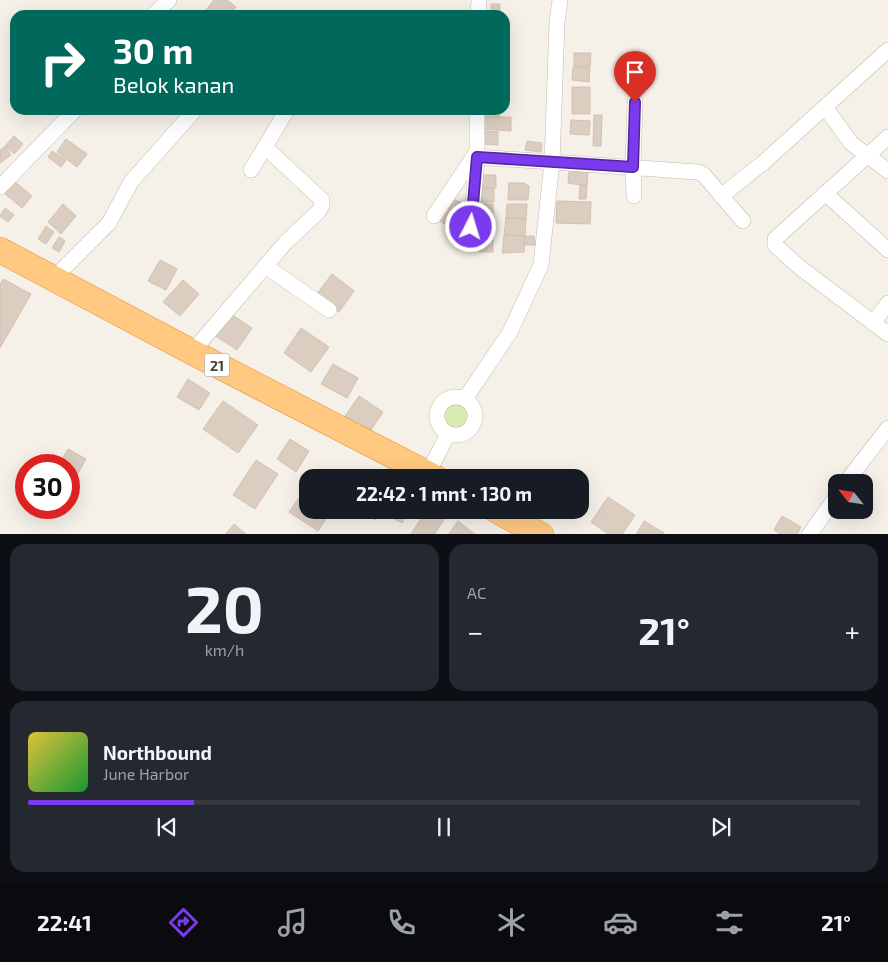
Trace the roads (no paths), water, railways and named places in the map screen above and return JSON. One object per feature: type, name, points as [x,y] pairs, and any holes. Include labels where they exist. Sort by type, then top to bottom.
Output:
[{"type":"highway","name":"21","points":[[2,255],[53,279],[420,469]]},
{"type":"highway","points":[[511,519],[535,533]]},
{"type":"street","points":[[158,10],[169,0]]},
{"type":"street","points":[[465,398],[510,332],[542,265],[552,162],[557,22],[560,0]]},
{"type":"street","points":[[721,196],[763,163],[888,50]]},
{"type":"street","points":[[634,196],[635,102]]},
{"type":"street","points":[[825,107],[851,142],[888,171]]},
{"type":"street","points":[[0,187],[70,115]]},
{"type":"street","points":[[53,279],[109,223],[131,182],[190,115]]},
{"type":"street","points":[[251,170],[284,115]]},
{"type":"street","points":[[471,227],[477,155],[477,115]]},
{"type":"street","points":[[888,137],[775,239],[776,245],[798,266],[888,334]]},
{"type":"street","points":[[192,352],[285,242],[319,211],[322,205],[322,200],[265,147]]},
{"type":"street","points":[[477,155],[698,172],[703,174],[743,221]]},
{"type":"street","points":[[434,216],[477,155]]},
{"type":"street","points":[[825,193],[888,250]]},
{"type":"street","points":[[265,266],[329,310]]},
{"type":"street","points":[[873,323],[888,303]]},
{"type":"street","points":[[456,397],[465,398],[472,404],[476,412],[476,421],[465,434],[457,436],[448,434],[441,429],[437,421],[441,404],[448,399],[456,397]]},
{"type":"street","points":[[852,474],[888,428]]},
{"type":"street","points":[[434,469],[448,434]]},
{"type":"street","points":[[809,534],[828,508]]}]
